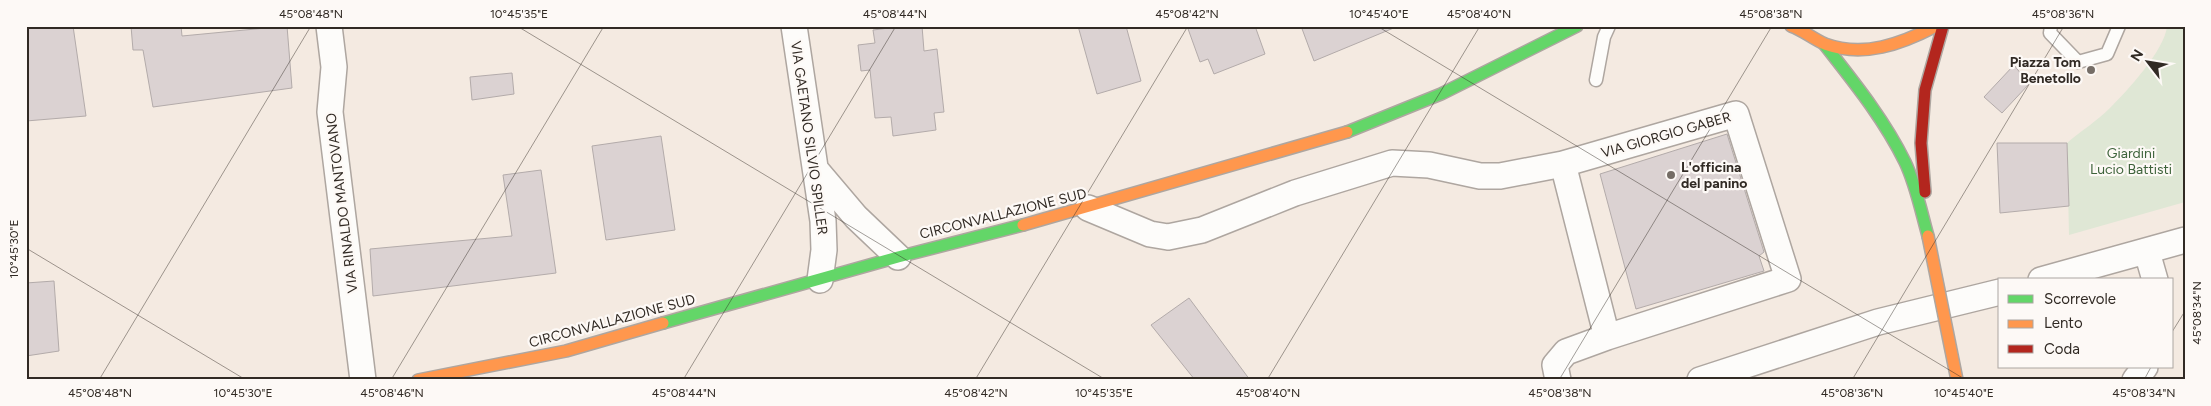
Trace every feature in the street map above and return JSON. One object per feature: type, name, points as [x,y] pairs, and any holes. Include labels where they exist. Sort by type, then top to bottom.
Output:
[{"type":"main road","name":"CIRCONVALLAZIONE SUD","points":[[418,380],[566,351],[820,280],[898,256],[1088,208],[1362,128],[1441,94],[1577,26]]},
{"type":"main road","points":[[1796,27],[1824,44],[1847,51],[1873,51],[1906,42],[1936,26]]},
{"type":"main road","points":[[1928,236],[1921,143],[1922,123],[1925,90],[1943,26]]},
{"type":"main road","points":[[1824,44],[1878,114],[1906,165],[1928,236],[1958,380]]},
{"type":"street","name":"VIA RINALDO MANTOVANO","points":[[329,26],[334,67],[330,112],[363,380]]},
{"type":"street","name":"VIA GAETANO SILVIO SPILLER","points":[[794,26],[823,221],[824,250],[820,280]]},
{"type":"street","name":"VIA GIORGIO GABER","points":[[1558,380],[1555,365],[1566,352],[1788,278],[1736,114],[1563,164]]},
{"type":"street","points":[[1088,208],[1150,234],[1168,237],[1202,230],[1295,193],[1392,163],[1429,164],[1480,176],[1500,176],[1563,164],[1607,337]]},
{"type":"street","points":[[817,171],[872,234],[898,256]]},
{"type":"street","points":[[2048,278],[2148,252],[2185,240]]},
{"type":"street","points":[[2148,252],[2154,278]]},
{"type":"street","points":[[1700,380],[1726,376],[1788,352],[1878,322],[1998,292]]},
{"type":"street","points":[[2135,380],[2144,368]]},
{"type":"lane","points":[[1596,80],[1604,37],[1609,26]]},
{"type":"lane","points":[[2051,26],[2050,33],[2078,62],[2107,54],[2119,26]]},
{"type":"green space","name":"Giardini Lucio Battisti","points":[[2167,26],[2185,26],[2185,202],[2069,235],[2067,143],[2105,113],[2135,81],[2160,47]]},
{"type":"building","points":[[26,26],[73,26],[86,116],[26,121]]},
{"type":"building","points":[[131,26],[181,26],[182,36],[287,26],[292,88],[153,107],[143,50],[133,50]]},
{"type":"building","points":[[922,26],[924,51],[937,49],[944,112],[934,113],[936,130],[893,136],[891,117],[875,118],[870,70],[861,71],[858,45],[875,43],[873,30]]},
{"type":"building","points":[[1078,26],[1126,26],[1141,81],[1097,94]]},
{"type":"building","points":[[1187,26],[1255,26],[1265,54],[1214,74],[1208,59],[1200,62]]},
{"type":"building","points":[[1301,26],[1396,26],[1396,27],[1314,61]]},
{"type":"building","points":[[2014,65],[2029,84],[2002,113],[1984,97]]},
{"type":"building","points":[[512,73],[514,94],[472,100],[470,77]]},
{"type":"building","points":[[1727,134],[1764,252],[1759,256],[1764,271],[1636,309],[1600,174]]},
{"type":"building","points":[[661,136],[675,230],[606,240],[592,146]]},
{"type":"building","points":[[1997,143],[2067,143],[2069,206],[2000,213]]},
{"type":"building","points":[[541,170],[556,273],[373,296],[370,249],[512,236],[503,175]]},
{"type":"building","points":[[54,281],[59,351],[26,356],[26,283]]},
{"type":"building","points":[[1189,298],[1250,380],[1195,380],[1151,325]]},
{"type":"traffic: fast","points":[[1347,132],[1441,94],[1577,26]]},
{"type":"traffic: fast","points":[[1824,44],[1868,101],[1897,146],[1912,180],[1928,236]]},
{"type":"traffic: fast","points":[[663,323],[898,257],[1023,225]]},
{"type":"traffic: slow","points":[[1791,26],[1825,44],[1854,50],[1882,47],[1896,43],[1936,26]]},
{"type":"traffic: slow","points":[[1023,225],[1347,132]]},
{"type":"traffic: slow","points":[[1928,236],[1957,380]]},
{"type":"traffic: slow","points":[[418,380],[566,351],[663,323]]},
{"type":"traffic: jam","points":[[1925,192],[1921,143],[1925,90],[1943,26]]},
{"type":"place","name":"Piazza Tom Benetollo","points":[[2091,70]]},
{"type":"place","name":"L'officina del panino","points":[[1671,175]]}]
